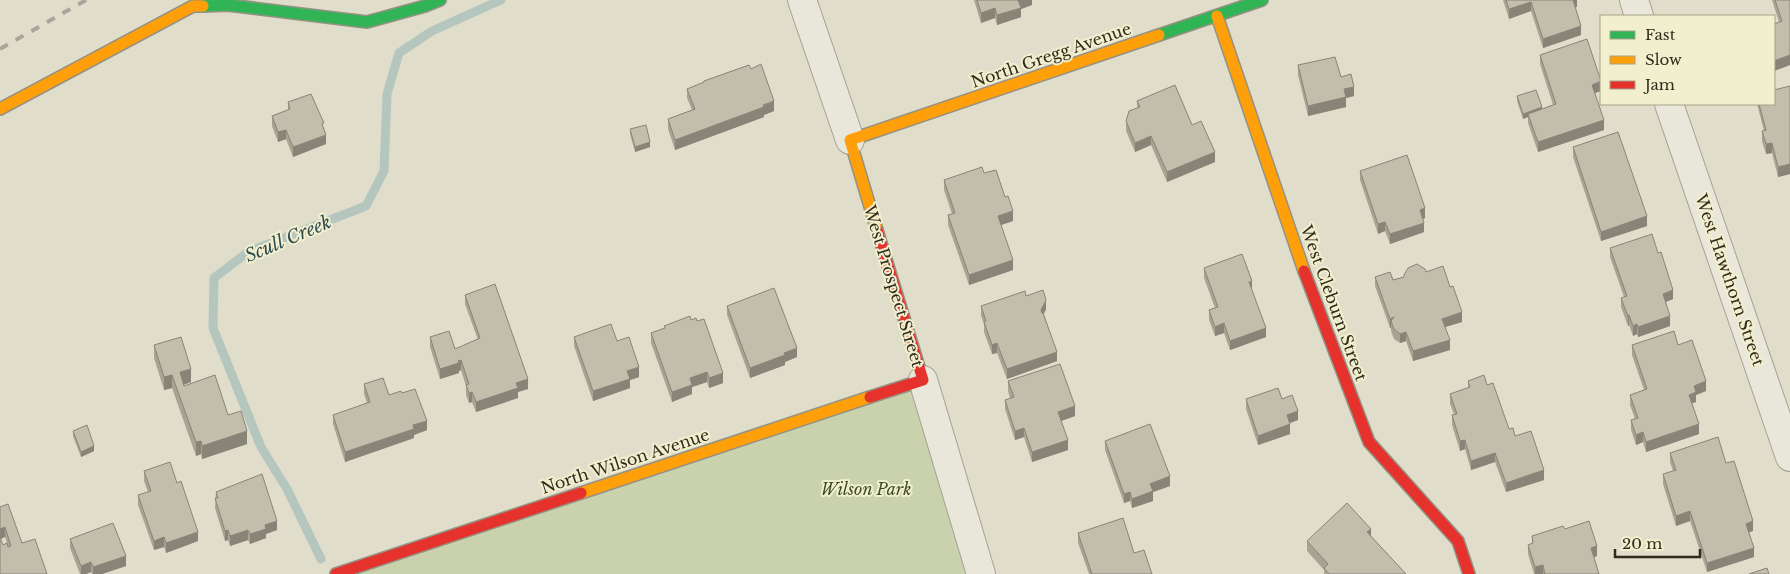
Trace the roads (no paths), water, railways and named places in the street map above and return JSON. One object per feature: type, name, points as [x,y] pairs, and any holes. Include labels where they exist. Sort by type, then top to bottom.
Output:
[{"type":"street","points":[[0,109],[193,6],[228,5],[367,22],[440,0]]},
{"type":"street","name":"West Prospect Street","points":[[802,0],[850,140],[981,574]]},
{"type":"street","name":"North Gregg Avenue","points":[[850,140],[1262,0]]},
{"type":"street","points":[[1634,0],[1639,15]]},
{"type":"street","name":"West Cleburn Street","points":[[1217,16],[1313,298],[1369,442],[1458,541],[1469,574]]},
{"type":"street","name":"West Hawthorn Street","points":[[1669,105],[1790,457]]},
{"type":"street","name":"North Wilson Avenue","points":[[336,574],[923,380]]},
{"type":"waterway","name":"Scull Creek","points":[[321,559],[287,489],[261,447],[213,328],[214,278],[248,252],[366,206],[384,171],[387,94],[399,53],[432,31],[501,0]]},
{"type":"railway","points":[[0,49],[86,0]]},
{"type":"park label","name":"Wilson Park","points":[[866,489]]}]
